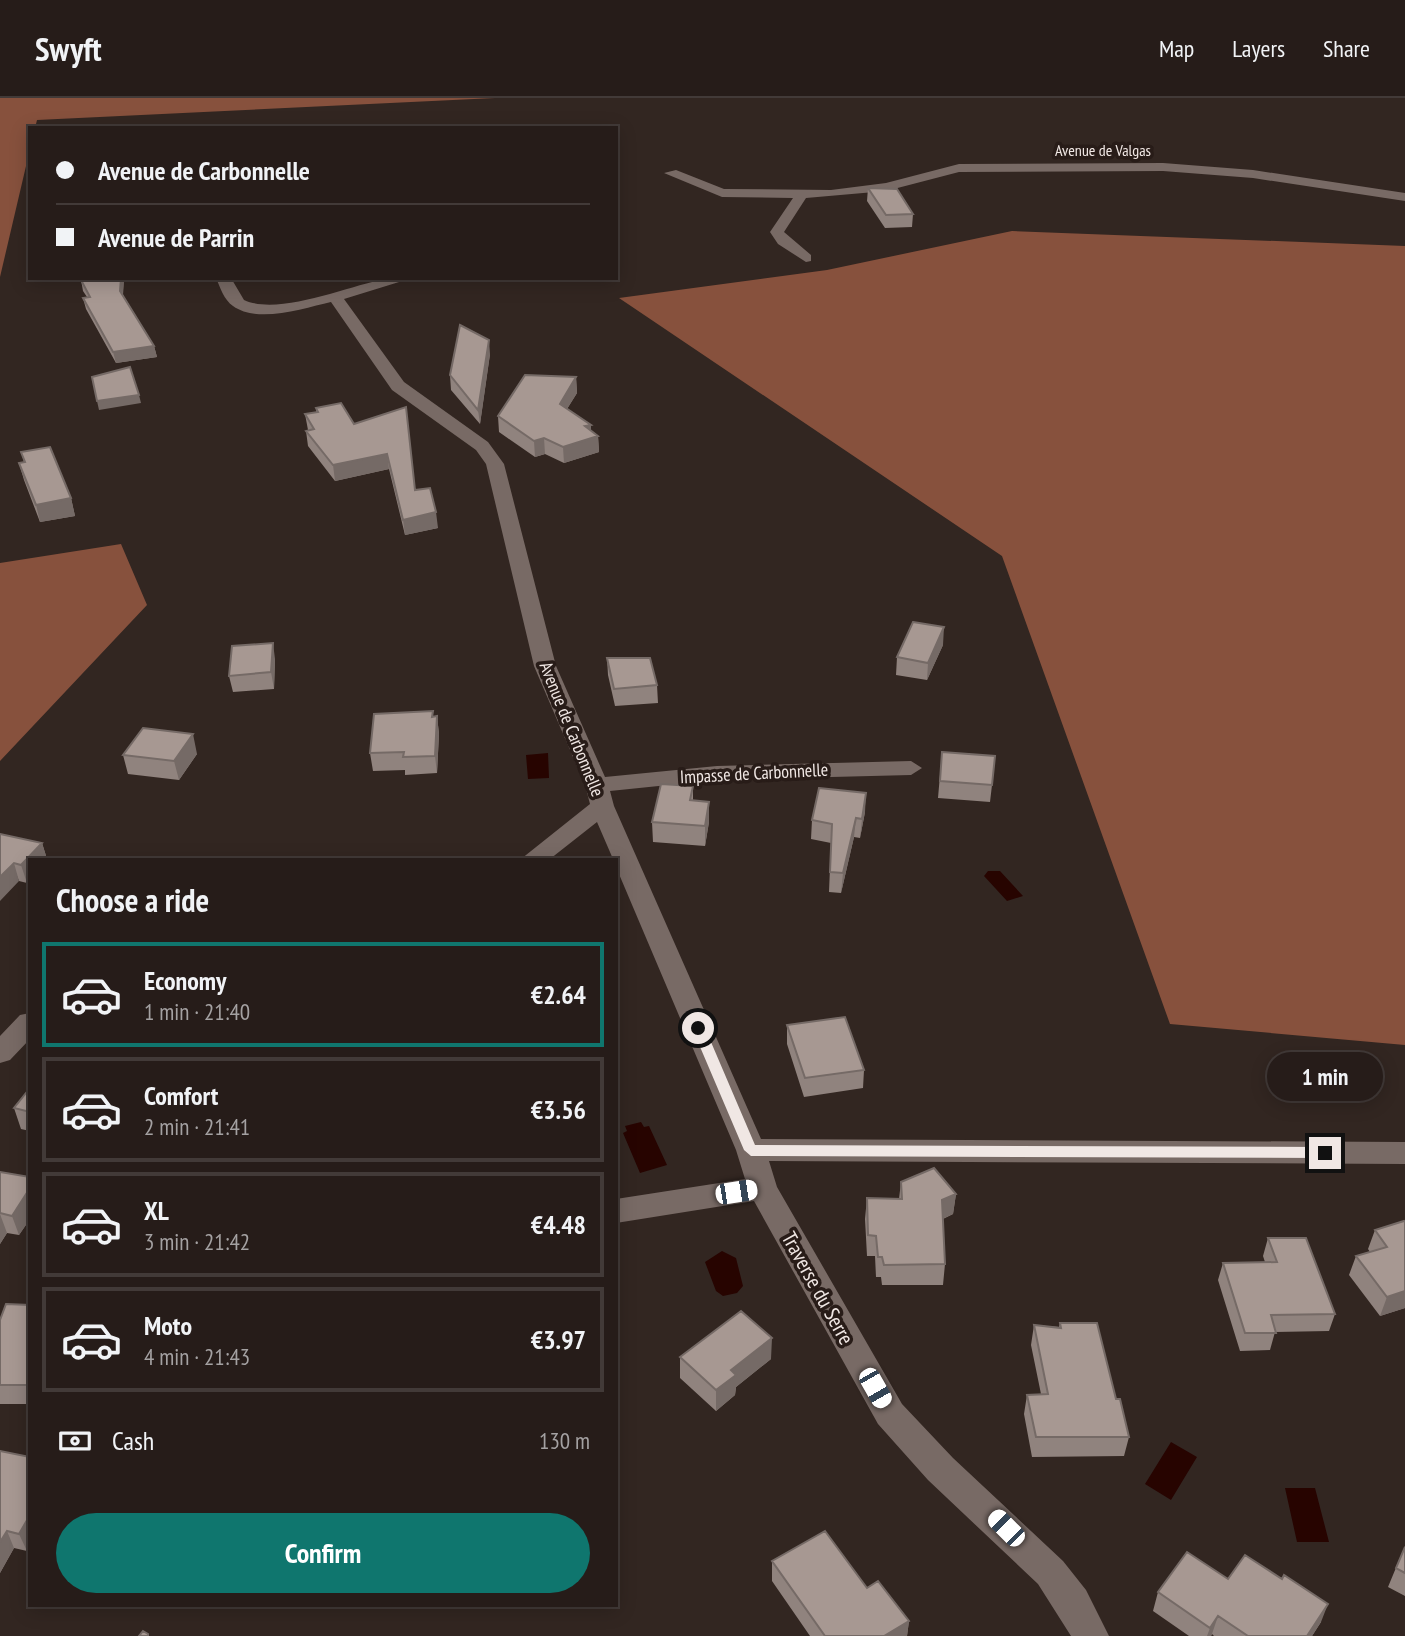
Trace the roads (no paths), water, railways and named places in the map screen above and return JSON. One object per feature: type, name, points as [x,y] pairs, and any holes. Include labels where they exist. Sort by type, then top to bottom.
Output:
[{"type":"street","name":"Avenue de Valgas","points":[[670,173],[722,193],[802,194],[847,193],[886,187],[959,168],[1163,167],[1253,174],[1405,197]]},
{"type":"street","points":[[802,194],[777,232],[778,237],[806,258]]},
{"type":"street","points":[[224,280],[237,302],[247,306],[270,307],[335,298],[399,280]]},
{"type":"street","name":"Avenue de Carbonnelle","points":[[335,298],[398,386],[490,455],[545,666],[751,1150]]},
{"type":"street","name":"Impasse de Carbonnelle","points":[[599,795],[717,772],[911,768]]},
{"type":"street","points":[[535,858],[561,841],[599,795]]},
{"type":"street","points":[[0,1053],[28,1024]]},
{"type":"street","points":[[751,1150],[1405,1153]]},
{"type":"street","name":"Traverse du Serre","points":[[751,1150],[762,1188],[888,1412],[916,1446],[990,1511],[1055,1577],[1082,1615],[1091,1636]]},
{"type":"street","points":[[618,1211],[762,1188]]}]
